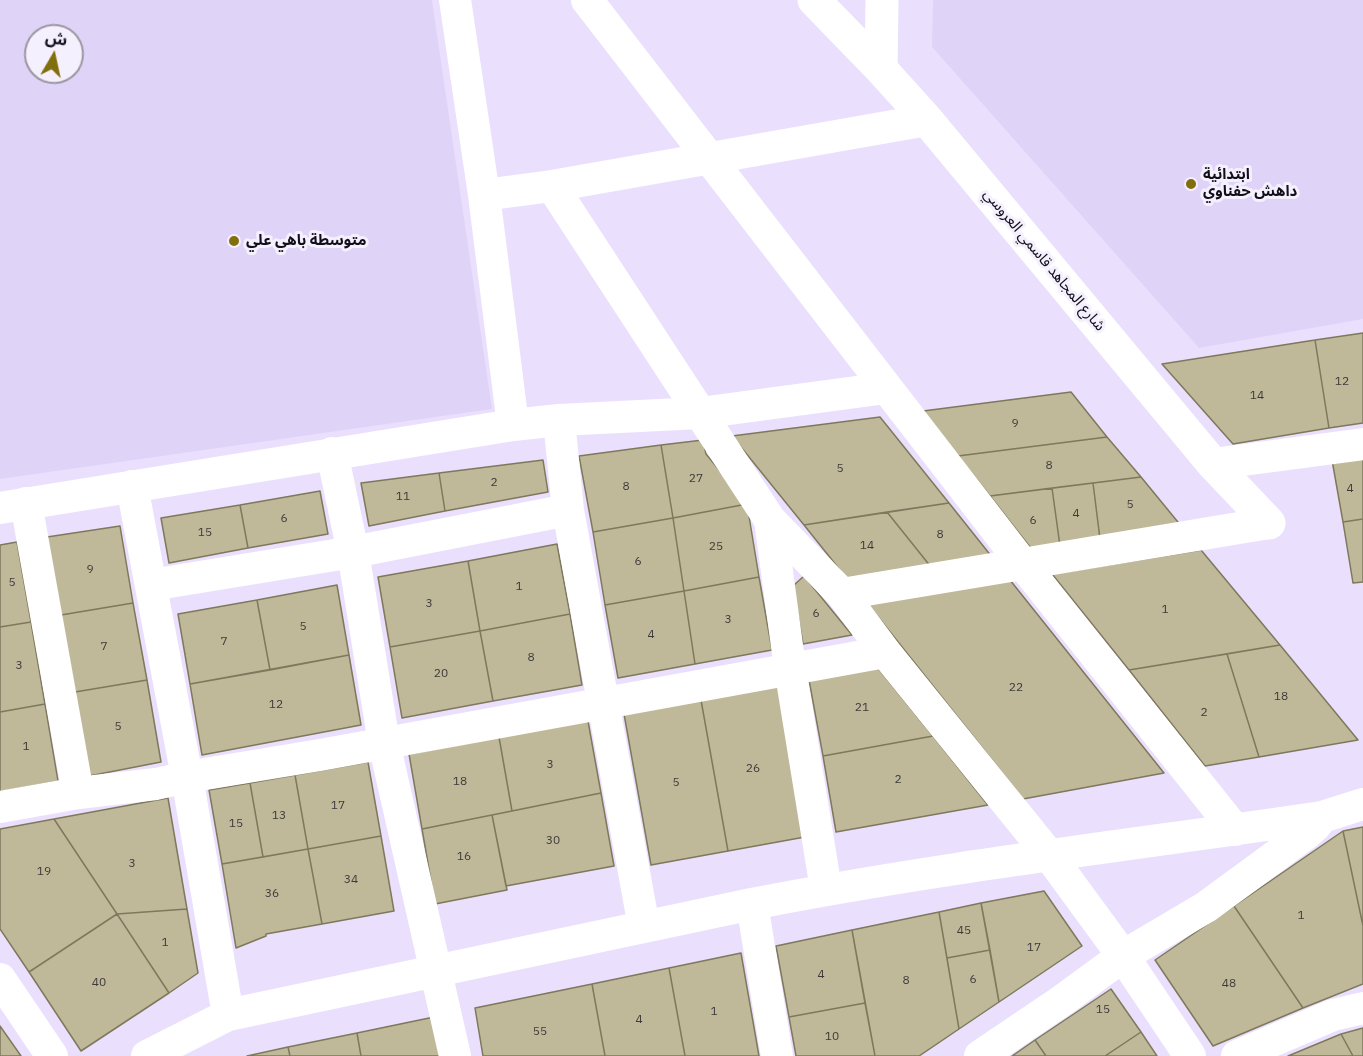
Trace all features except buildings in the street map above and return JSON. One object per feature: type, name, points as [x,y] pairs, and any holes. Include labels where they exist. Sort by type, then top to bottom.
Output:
[{"type":"street","points":[[455,0],[484,195],[513,425]]},
{"type":"street","points":[[586,0],[1023,564],[1235,830]]},
{"type":"street","name":"شارع المجاهد قاسمي العروسي","points":[[814,0],[882,69],[927,120],[1213,464],[1269,523]]},
{"type":"street","points":[[882,0],[882,69]]},
{"type":"street","points":[[484,195],[552,186],[927,120]]},
{"type":"street","points":[[552,186],[770,520],[842,594],[885,652],[1049,855],[1123,956],[1191,1056]]},
{"type":"street","points":[[78,793],[13,505],[513,425],[559,420],[700,413],[886,388]]},
{"type":"street","points":[[559,420],[568,510],[644,927]]},
{"type":"street","points":[[1213,464],[1363,444]]},
{"type":"street","points":[[332,453],[352,552],[384,743],[455,1056]]},
{"type":"street","points":[[132,486],[187,777],[228,1015]]},
{"type":"street","points":[[151,585],[352,552],[568,510]]},
{"type":"street","points":[[770,520],[790,668],[826,889]]},
{"type":"street","points":[[842,594],[1269,523]]},
{"type":"street","points":[[0,807],[78,793],[156,784],[885,652]]},
{"type":"street","points":[[147,1056],[228,1015],[752,904],[826,889],[1322,817],[1363,804]]},
{"type":"street","points":[[980,1056],[1064,1000],[1123,956],[1206,907],[1307,833],[1322,817]]},
{"type":"street","points":[[752,904],[777,1056]]},
{"type":"street","points":[[0,979],[52,1056]]},
{"type":"street","points":[[1238,1056],[1333,1015],[1363,1008]]},
{"type":"shaded area","name":"متوسطة باهي علي","points":[[0,0],[432,0],[492,409],[0,479]]},
{"type":"shaded area","name":"ابتدائية داهش حفناوي","points":[[933,0],[1363,0],[1363,319],[1199,348],[932,47]]},
{"type":"place","name":"ابتدائية داهش حفناوي","points":[[1191,184]]},
{"type":"place","name":"متوسطة باهي علي","points":[[234,241]]}]
